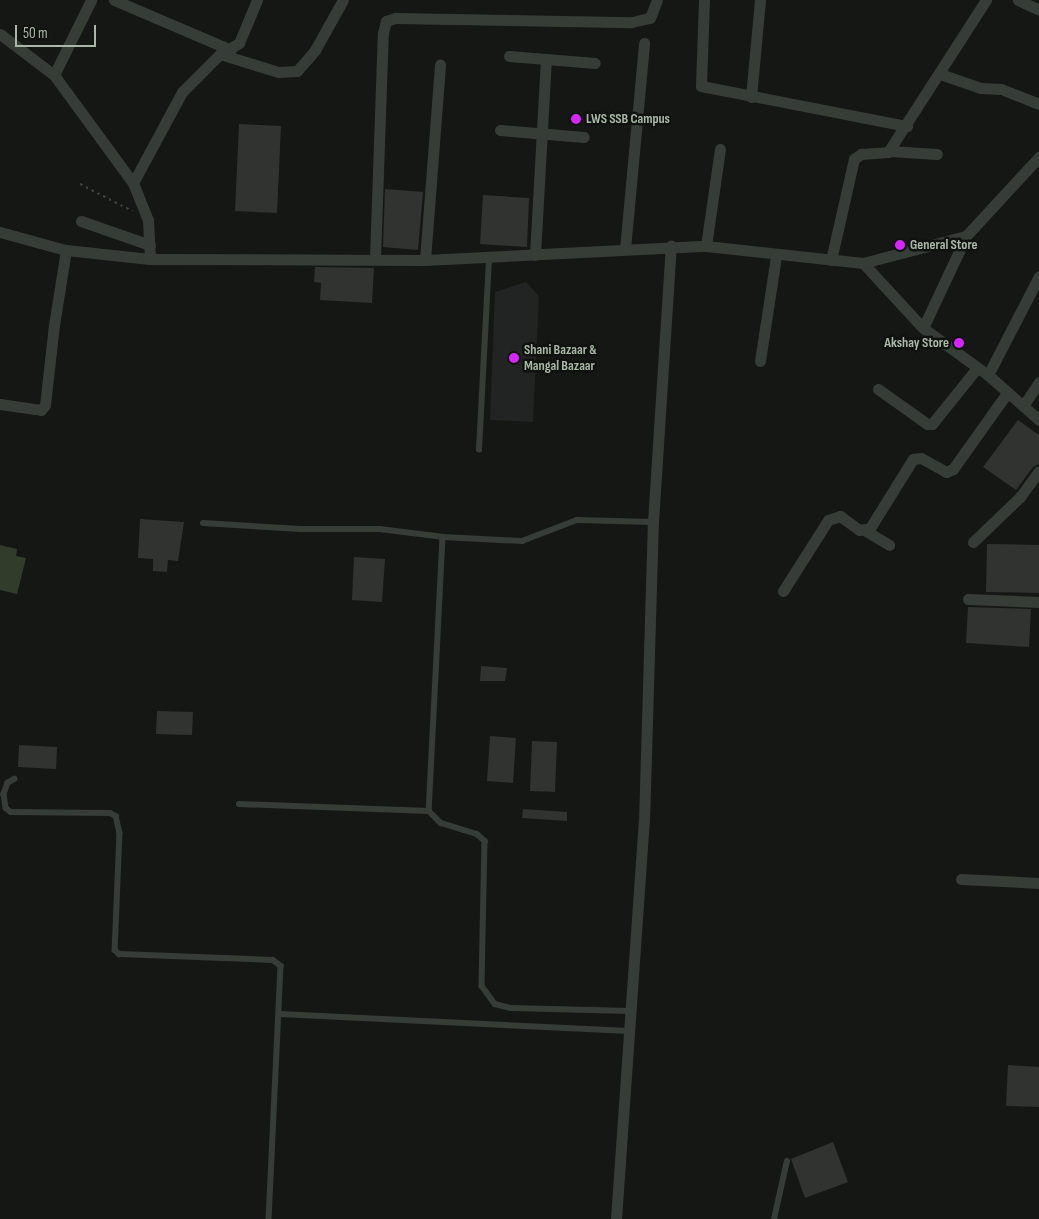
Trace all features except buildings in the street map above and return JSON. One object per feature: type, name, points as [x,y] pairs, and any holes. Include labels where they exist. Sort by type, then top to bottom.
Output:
[{"type":"street","points":[[54,75],[91,0]]},
{"type":"street","points":[[114,0],[225,52],[278,72],[297,71],[316,50],[342,0]]},
{"type":"street","points":[[133,183],[182,92],[242,38],[257,0]]},
{"type":"street","points":[[375,258],[383,33],[386,21],[395,18],[632,22],[650,18],[657,0]]},
{"type":"street","points":[[704,0],[700,84],[751,97],[907,126]]},
{"type":"street","points":[[751,97],[760,0]]},
{"type":"street","points":[[889,151],[907,126],[986,0]]},
{"type":"street","points":[[1018,0],[1039,10]]},
{"type":"street","points":[[0,34],[54,75],[133,183],[148,220],[150,259]]},
{"type":"street","points":[[626,249],[644,43]]},
{"type":"street","points":[[509,56],[595,64]]},
{"type":"street","points":[[535,256],[546,59]]},
{"type":"street","points":[[425,260],[440,65]]},
{"type":"street","points":[[940,74],[981,88],[1001,89],[1039,104]]},
{"type":"street","points":[[500,130],[584,137]]},
{"type":"street","points":[[706,246],[720,149]]},
{"type":"street","points":[[831,260],[854,159],[861,154],[889,151],[937,154]]},
{"type":"street","points":[[923,328],[966,236],[1039,157]]},
{"type":"street","points":[[81,221],[150,245]]},
{"type":"street","points":[[0,232],[66,250],[150,259],[375,258],[425,260],[535,256],[671,246],[706,246],[776,256],[863,264],[966,236]]},
{"type":"street","points":[[616,1219],[647,763],[653,522],[671,246]]},
{"type":"street","points":[[0,404],[41,410],[46,405],[54,325],[66,250]]},
{"type":"street","points":[[760,361],[776,256]]},
{"type":"street","points":[[863,264],[923,328],[988,375],[1039,420]]},
{"type":"street","points":[[988,375],[1039,276]]},
{"type":"street","points":[[878,388],[927,424],[932,424],[977,368]]},
{"type":"street","points":[[1023,406],[1039,382]]},
{"type":"street","points":[[866,530],[870,528],[913,459],[921,458],[946,472],[953,470],[1007,392]]},
{"type":"street","points":[[973,542],[1020,497],[1039,472]]},
{"type":"street","points":[[783,591],[828,520],[840,516],[859,530],[866,530],[889,545]]},
{"type":"street","points":[[968,599],[1039,602]]},
{"type":"street","points":[[961,879],[1039,883]]},
{"type":"lane","points":[[479,450],[489,258]]},
{"type":"lane","points":[[203,523],[300,529],[380,529],[443,537],[522,541],[577,520],[653,522]]},
{"type":"lane","points":[[429,811],[443,537]]},
{"type":"lane","points":[[14,779],[8,783],[4,794],[6,808],[11,812],[110,813],[116,816],[120,833],[115,950],[119,954],[276,962],[283,969],[269,1219]]},
{"type":"lane","points":[[239,804],[429,811],[441,824],[477,834],[485,841],[481,974],[486,996],[495,1004],[511,1008],[630,1011]]},
{"type":"lane","points":[[280,1014],[629,1031]]},
{"type":"lane","points":[[774,1219],[787,1161]]},
{"type":"path","points":[[80,184],[148,220]]},
{"type":"shaded area","name":"Shani Bazaar & Mangal Bazaar","points":[[526,282],[539,296],[533,422],[490,420],[495,292]]},
{"type":"shaded area","points":[[0,545],[17,549],[16,556],[26,558],[17,594],[0,590]]},
{"type":"place","name":"LWS SSB Campus","points":[[576,119]]},
{"type":"place","name":"General Store","points":[[900,245]]},
{"type":"place","name":"Akshay Store","points":[[959,343]]},
{"type":"place","name":"Shani Bazaar & Mangal Bazaar","points":[[514,358]]}]
